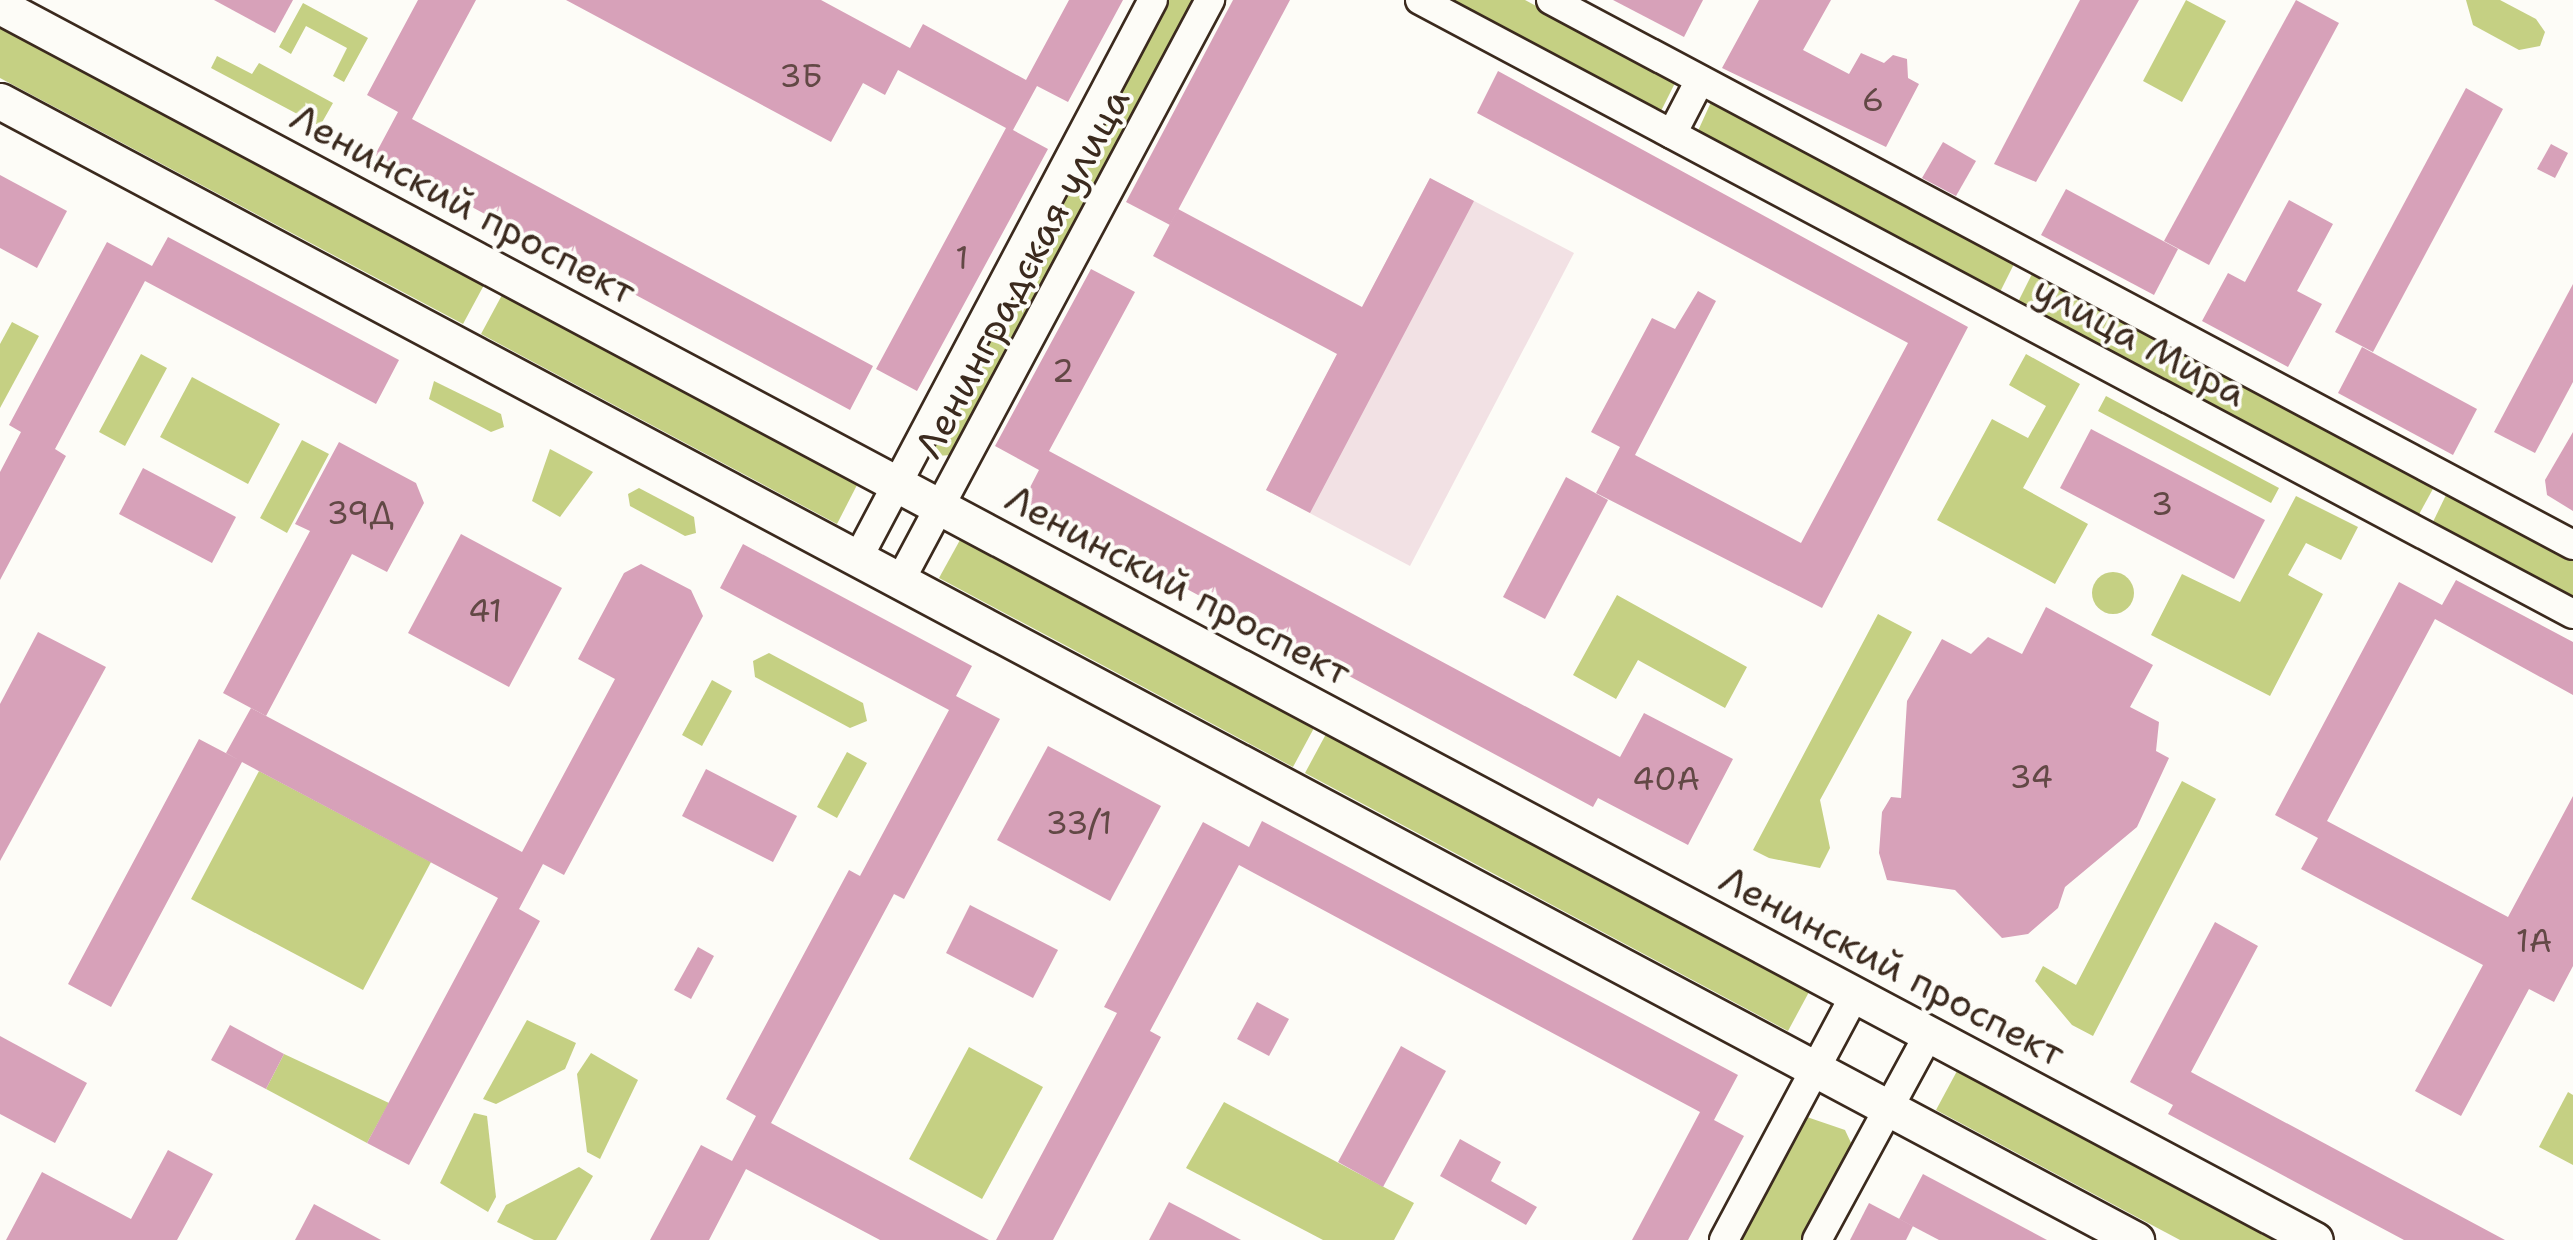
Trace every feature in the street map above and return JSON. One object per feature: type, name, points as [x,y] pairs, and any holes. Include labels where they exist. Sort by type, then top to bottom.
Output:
[{"type":"main road","name":"Ленинский проспект","points":[[0,6],[2315,1240]]},
{"type":"main road","points":[[0,101],[2136,1240]]},
{"type":"street","name":"Ленинградская улица","points":[[858,558],[1153,0]]},
{"type":"street","name":"Ленинградская улица","points":[[900,581],[1210,0]]},
{"type":"street","name":"улица Мира","points":[[1420,0],[2573,614]]},
{"type":"street","name":"улица Мира","points":[[1551,0],[2573,545]]},
{"type":"street","points":[[1672,134],[1700,80]]},
{"type":"street","points":[[1724,1240],[1855,994]]},
{"type":"street","points":[[1817,1240],[1928,1034]]},
{"type":"shaded area","points":[[1430,178],[1574,253],[1410,566],[1266,490]]},
{"type":"green space","points":[[1164,0],[1195,0],[952,455],[936,456],[930,447]]},
{"type":"green space","points":[[1449,0],[1525,0],[1676,81],[1660,113]]},
{"type":"green space","points":[[2186,0],[2226,21],[2182,102],[2143,81]]},
{"type":"green space","points":[[2466,0],[2500,0],[2536,19],[2545,32],[2540,46],[2519,50],[2473,25]]},
{"type":"green space","points":[[303,3],[368,38],[344,82],[333,76],[347,48],[306,26],[291,54],[279,47]]},
{"type":"green space","points":[[0,28],[484,285],[463,324],[0,78]]},
{"type":"green space","points":[[217,56],[252,74],[259,63],[333,103],[320,126],[211,68]]},
{"type":"green space","points":[[1712,100],[2015,262],[1999,294],[1697,133]]},
{"type":"green space","points":[[2033,272],[2434,487],[2417,518],[2017,304]]},
{"type":"green space","points":[[502,295],[857,485],[837,524],[481,334]]},
{"type":"green space","points":[[12,322],[39,336],[0,408],[0,344]]},
{"type":"green space","points":[[141,354],[167,368],[125,446],[99,432]]},
{"type":"green space","points":[[2026,354],[2080,384],[2023,488],[2088,524],[2055,584],[1937,520],[1992,419],[2028,438],[2046,406],[2009,385]]},
{"type":"green space","points":[[192,377],[280,424],[248,484],[160,437]]},
{"type":"green space","points":[[434,381],[501,414],[504,427],[491,432],[429,399]]},
{"type":"green space","points":[[2106,396],[2279,488],[2271,503],[2098,411]]},
{"type":"green space","points":[[302,440],[329,454],[287,533],[260,518]]},
{"type":"green space","points":[[550,449],[593,472],[560,517],[532,501]]},
{"type":"green space","points":[[639,488],[694,517],[696,533],[685,536],[630,506],[628,494]]},
{"type":"green space","points":[[2447,493],[2573,561],[2573,602],[2431,526]]},
{"type":"green space","points":[[2296,496],[2358,527],[2341,560],[2306,543],[2288,575],[2323,594],[2270,696],[2151,635],[2182,574],[2240,602]]},
{"type":"green space","points":[[960,540],[1314,728],[1293,767],[939,578]]},
{"type":"green space","points":[[2113,572],[2128,578],[2134,593],[2128,608],[2113,614],[2098,608],[2092,593],[2098,578]]},
{"type":"green space","points":[[1617,595],[1747,667],[1725,708],[1638,660],[1616,699],[1573,675]]},
{"type":"green space","points":[[1878,614],[1912,632],[1820,800],[1830,848],[1820,868],[1769,858],[1753,850]]},
{"type":"green space","points":[[769,653],[863,703],[867,721],[850,728],[755,677],[753,661]]},
{"type":"green space","points":[[712,680],[732,691],[702,746],[682,735]]},
{"type":"green space","points":[[1326,734],[1809,992],[1788,1031],[1305,773]]},
{"type":"green space","points":[[847,752],[867,763],[837,818],[817,807]]},
{"type":"green space","points":[[259,771],[431,862],[363,990],[191,899]]},
{"type":"green space","points":[[2182,781],[2216,799],[2093,1036],[2072,1025],[2035,981],[2043,966],[2076,985]]},
{"type":"green space","points":[[527,1020],[576,1043],[565,1069],[496,1104],[483,1099]]},
{"type":"green space","points":[[969,1047],[1043,1087],[982,1199],[909,1159]]},
{"type":"green space","points":[[591,1053],[638,1080],[600,1159],[587,1152],[577,1074]]},
{"type":"green space","points":[[284,1054],[389,1103],[367,1143],[266,1089]]},
{"type":"green space","points":[[1957,1071],[2275,1240],[2180,1240],[1936,1110]]},
{"type":"green space","points":[[2568,1092],[2573,1095],[2573,1165],[2539,1147]]},
{"type":"green space","points":[[1224,1102],[1414,1203],[1394,1240],[1323,1240],[1186,1168]]},
{"type":"green space","points":[[474,1113],[487,1116],[496,1197],[488,1212],[440,1183]]},
{"type":"green space","points":[[1804,1116],[1845,1130],[1852,1145],[1802,1240],[1736,1240]]},
{"type":"green space","points":[[579,1167],[593,1176],[556,1240],[534,1240],[497,1222],[506,1205]]},
{"type":"building","points":[[214,0],[293,0],[275,33]]},
{"type":"building","points":[[418,0],[476,0],[412,119],[873,366],[850,410],[375,155],[398,112],[367,95]]},
{"type":"building","points":[[566,0],[821,0],[910,48],[923,24],[1026,80],[1069,0],[1123,0],[1068,102],[1037,86],[1013,130],[1048,149],[917,391],[876,369],[1006,128],[898,70],[885,95],[863,83],[831,142]]},
{"type":"building","points":[[1233,0],[1290,0],[1170,225],[1126,202]]},
{"type":"building","points":[[1613,0],[1703,0],[1684,37]]},
{"type":"building","points":[[1759,0],[1831,0],[1803,50],[1849,74],[1861,53],[1884,63],[1893,55],[1907,59],[1908,78],[1919,84],[1886,147],[1722,68]]},
{"type":"building","points":[[2080,0],[2139,0],[2036,182],[1994,164]]},
{"type":"building","points":[[2296,0],[2339,23],[2209,265],[2164,241]]},
{"type":"building","points":[[1498,71],[1968,327],[1822,608],[1596,493],[1620,447],[1591,432],[1652,318],[1675,329],[1698,291],[1716,301],[1635,455],[1801,543],[1908,343],[1477,113]]},
{"type":"building","points":[[2466,88],[2503,109],[2373,352],[2335,332]]},
{"type":"building","points":[[1943,142],[1976,161],[1956,196],[1922,178]]},
{"type":"building","points":[[2551,144],[2568,153],[2555,178],[2537,169]]},
{"type":"building","points":[[0,175],[67,211],[37,268],[0,248]]},
{"type":"building","points":[[1430,178],[1474,201],[1310,513],[1266,490],[1337,354],[1153,256],[1178,209],[1362,307]]},
{"type":"building","points":[[2066,189],[2178,249],[2154,295],[2041,235]]},
{"type":"building","points":[[2289,200],[2333,224],[2297,291],[2322,304],[2288,367],[2202,321],[2228,273],[2245,282]]},
{"type":"building","points":[[168,237],[399,360],[376,404],[145,281],[55,449],[66,456],[0,580],[0,472],[21,432],[9,425],[107,242],[152,266]]},
{"type":"building","points":[[1091,269],[1135,292],[1049,451],[1620,757],[1644,713],[1733,759],[1688,845],[1598,798],[1593,807],[1023,501],[1039,470],[995,446]]},
{"type":"building","points":[[2573,284],[2573,382],[2535,453],[2494,432]]},
{"type":"building","points":[[2362,347],[2477,409],[2453,455],[2338,393]]},
{"type":"building","points":[[2091,429],[2265,520],[2234,579],[2060,488]]},
{"type":"building","points":[[2573,432],[2573,511],[2547,495],[2545,480]]},
{"type":"building","points":[[339,442],[416,483],[424,503],[387,572],[352,554],[266,716],[223,693],[310,531],[295,524]]},
{"type":"building","points":[[143,468],[236,517],[212,563],[119,514]]},
{"type":"building","points":[[1566,477],[1608,500],[1545,619],[1503,597]]},
{"type":"building","points":[[461,534],[562,588],[509,687],[408,633]]},
{"type":"building","points":[[743,544],[972,666],[956,696],[1000,719],[904,899],[894,894],[771,1123],[989,1240],[880,1240],[746,1169],[709,1240],[650,1240],[701,1145],[732,1161],[756,1116],[726,1099],[849,870],[860,876],[949,710],[720,588]]},
{"type":"building","points":[[641,564],[691,590],[703,616],[564,875],[543,864],[519,909],[540,921],[409,1165],[367,1143],[498,898],[242,762],[111,1007],[68,984],[199,739],[239,760],[226,753],[251,708],[522,852],[615,679],[578,659],[624,573]]},
{"type":"building","points":[[2456,580],[2573,642],[2573,695],[2435,619],[2327,821],[2508,917],[2573,796],[2573,966],[2554,1002],[2529,989],[2461,1116],[2415,1091],[2483,965],[2301,869],[2318,838],[2275,815],[2399,582],[2442,605]]},
{"type":"building","points":[[2046,607],[2153,665],[2130,707],[2159,722],[2156,751],[2169,758],[2137,827],[2065,887],[2058,908],[2028,934],[2002,938],[1955,890],[1887,880],[1879,853],[1882,812],[1891,797],[1901,798],[1907,701],[1942,639],[1971,654],[1988,637],[2022,654]]},
{"type":"building","points":[[38,632],[106,667],[0,861],[0,704]]},
{"type":"building","points":[[1048,746],[1161,806],[1110,901],[997,840]]},
{"type":"building","points":[[706,769],[797,816],[773,862],[682,816]]},
{"type":"building","points":[[1262,821],[1738,1075],[1714,1120],[1744,1136],[1688,1240],[1632,1240],[1700,1112],[1239,865],[1150,1031],[1161,1037],[1053,1240],[996,1240],[1117,1013],[1104,1007],[1203,822],[1249,847]]},
{"type":"building","points":[[970,905],[1058,950],[1033,998],[946,953]]},
{"type":"building","points":[[2215,922],[2258,946],[2191,1072],[2505,1240],[2404,1240],[2168,1114],[2173,1105],[2130,1082]]},
{"type":"building","points":[[698,947],[714,956],[691,999],[674,990]]},
{"type":"building","points":[[1257,1002],[1289,1019],[1269,1056],[1237,1039]]},
{"type":"building","points":[[230,1025],[284,1054],[266,1089],[211,1060]]},
{"type":"building","points":[[0,1036],[87,1083],[55,1143],[0,1114]]},
{"type":"building","points":[[1401,1046],[1446,1071],[1383,1187],[1338,1162]]},
{"type":"building","points":[[1460,1139],[1501,1162],[1491,1181],[1537,1207],[1526,1225],[1440,1176]]},
{"type":"building","points":[[168,1150],[213,1174],[177,1240],[6,1240],[42,1172],[131,1219]]},
{"type":"building","points":[[1923,1174],[2047,1240],[1939,1240],[1899,1219]]},
{"type":"building","points":[[1169,1202],[1200,1218],[1241,1240],[1149,1240]]},
{"type":"building","points":[[1869,1203],[1913,1226],[1906,1240],[1850,1240]]},
{"type":"building","points":[[314,1204],[381,1240],[295,1240]]}]
